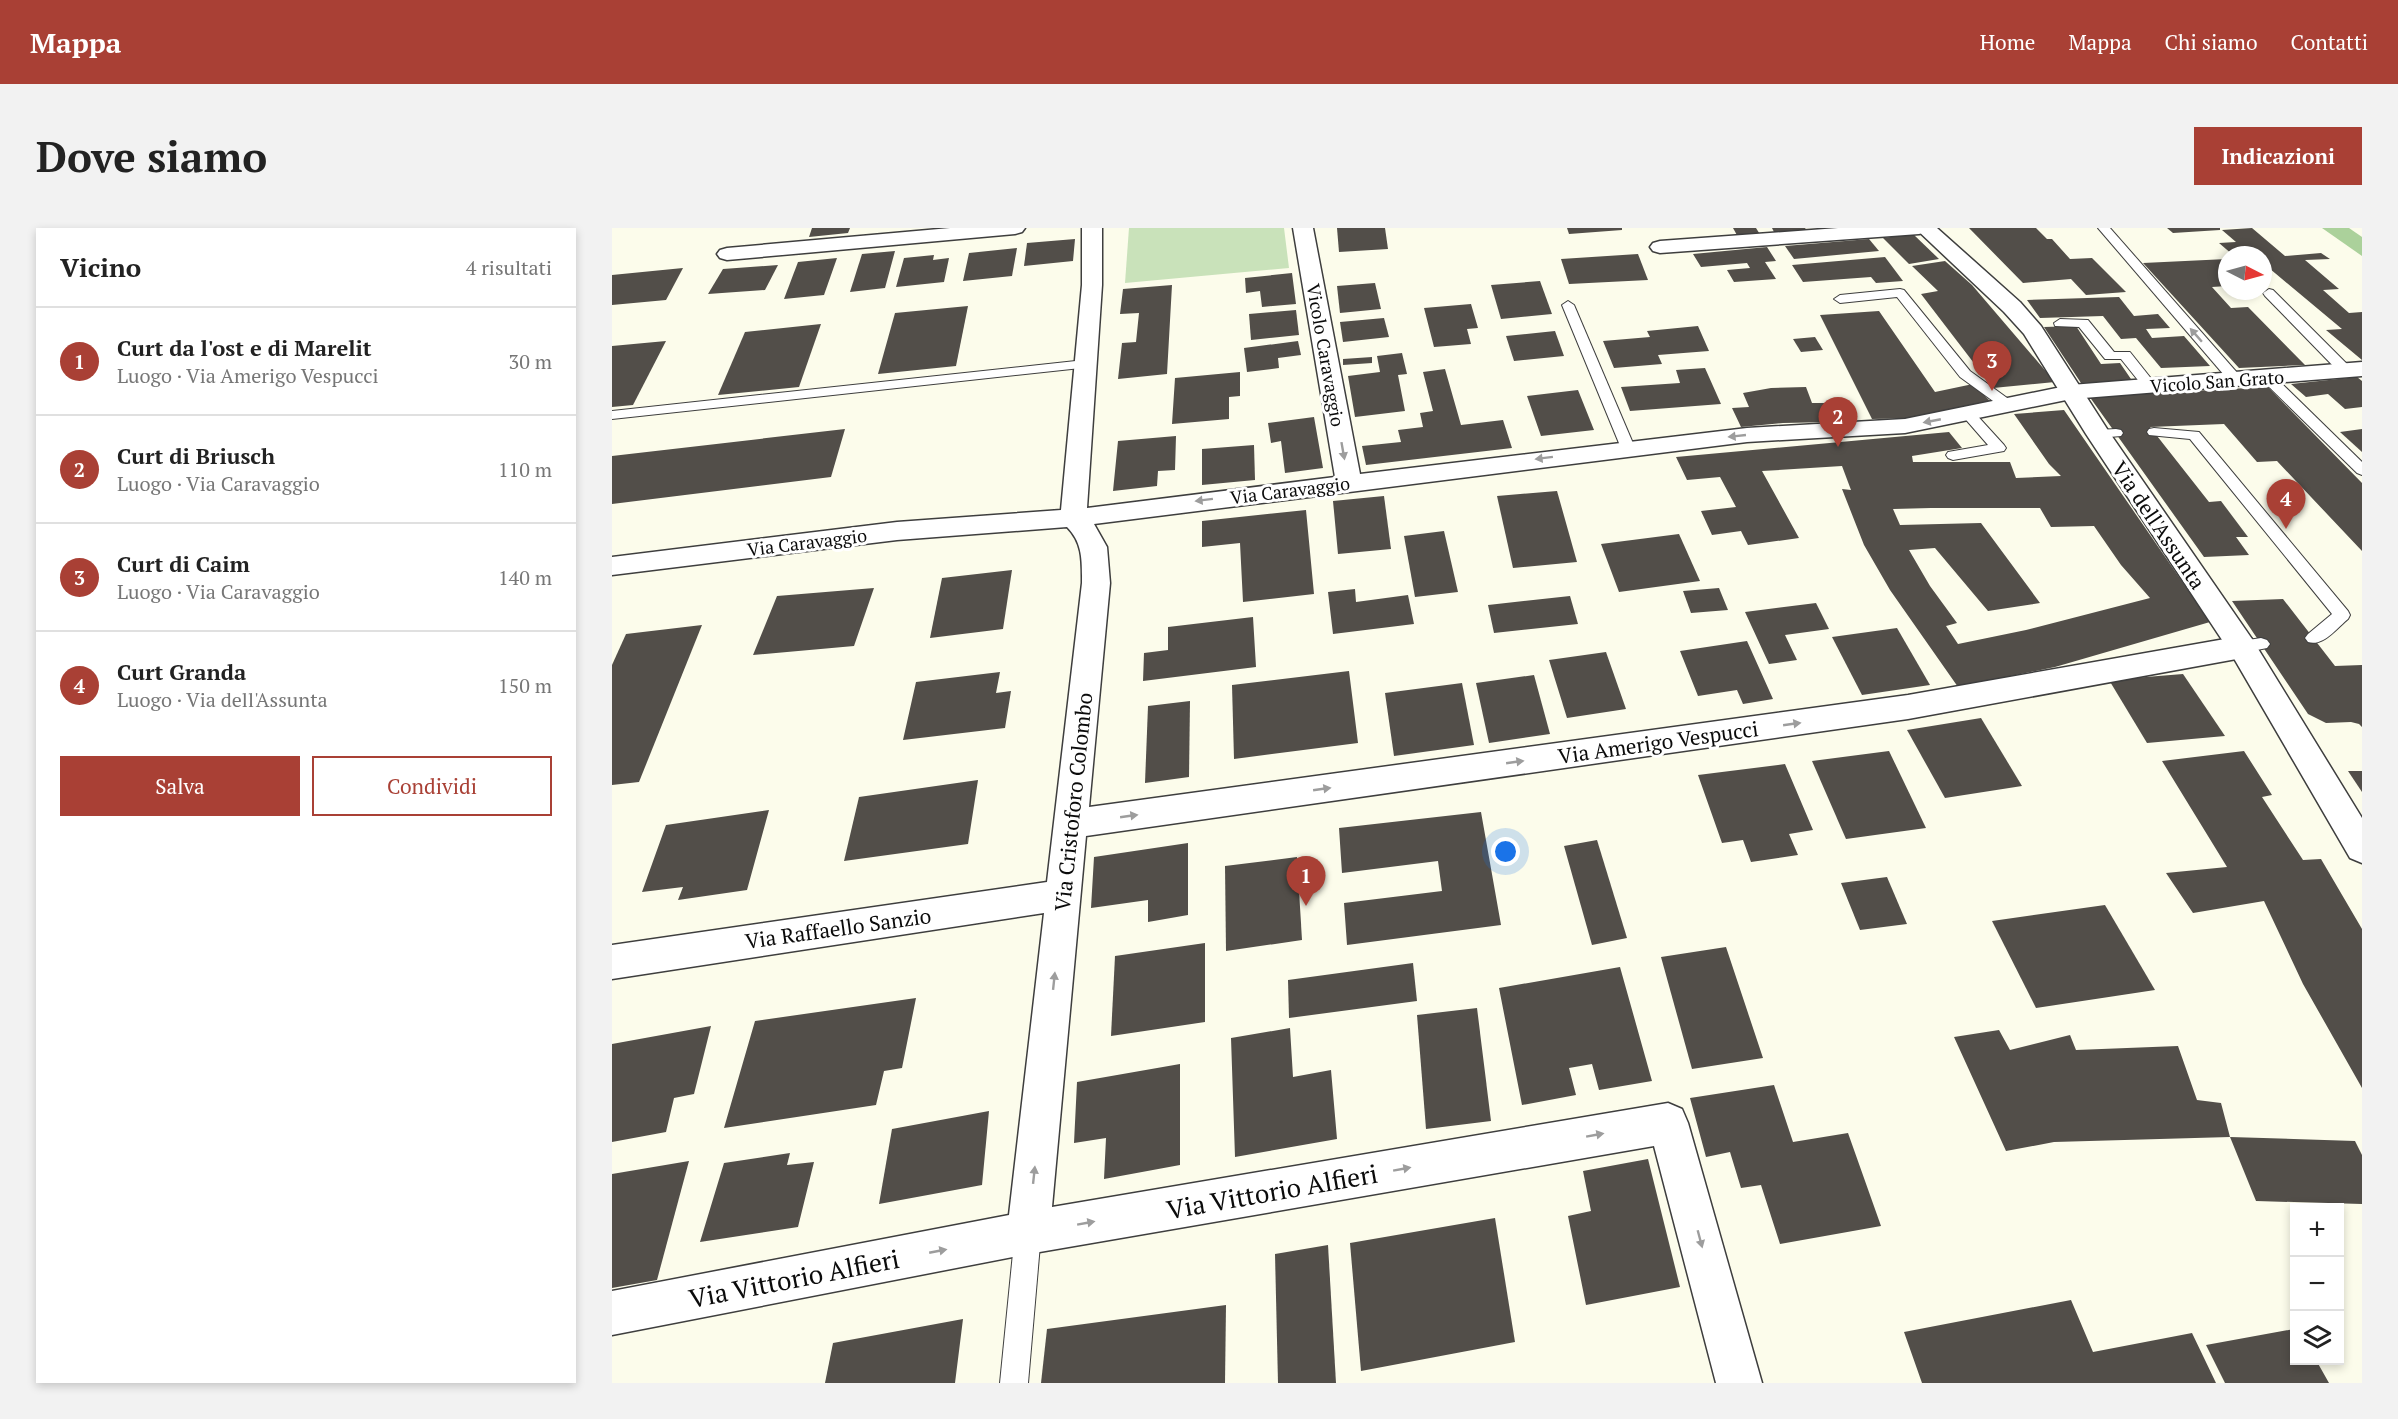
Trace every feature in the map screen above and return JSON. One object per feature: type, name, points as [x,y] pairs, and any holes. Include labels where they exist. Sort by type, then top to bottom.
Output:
[{"type":"street","points":[[727,254],[1016,228]]},
{"type":"street","points":[[1073,518],[1092,285],[1092,228]]},
{"type":"street","name":"Vicolo Caravaggio","points":[[1303,228],[1349,483]]},
{"type":"street","points":[[1660,247],[1919,228]]},
{"type":"street","name":"Via dell'Assunta","points":[[1925,228],[2012,307],[2033,331],[2071,392],[2107,434],[2252,645],[2362,848]]},
{"type":"street","name":"Vicolo San Grato","points":[[2071,392],[2357,370]]},
{"type":"street","name":"Via Caravaggio","points":[[612,566],[897,531],[1073,518],[1628,448],[1758,434],[1905,426],[2071,392]]},
{"type":"street","name":"Via Cristoforo Colombo","points":[[1029,1233],[1096,583],[1094,541],[1073,518]]},
{"type":"street","name":"Via Amerigo Vespucci","points":[[1071,824],[1908,708],[2252,645]]},
{"type":"street","name":"Via Raffaello Sanzio","points":[[612,962],[1063,895]]},
{"type":"street","name":"Via Vittorio Alfieri","points":[[612,1314],[1029,1233],[1668,1123],[1739,1383]]},
{"type":"lane","points":[[2104,228],[2235,379]]},
{"type":"lane","points":[[1840,299],[1900,293],[1965,374],[2009,406]]},
{"type":"lane","points":[[2272,296],[2357,370]]},
{"type":"lane","points":[[1568,305],[1628,448]]},
{"type":"lane","points":[[2060,323],[2084,323],[2110,356],[2125,355],[2150,386]]},
{"type":"lane","points":[[612,415],[1085,364]]},
{"type":"lane","points":[[2267,377],[2362,470]]},
{"type":"lane","points":[[1953,455],[1999,448],[1968,414]]},
{"type":"lane","points":[[2154,432],[2194,435],[2342,615],[2314,638]]},
{"type":"lane","name":"Via Cristoforo Colombo","points":[[1014,1383],[1029,1233]]},
{"type":"green space","points":[[1129,228],[1284,228],[1289,268],[1125,283]]},
{"type":"green space","points":[[2322,228],[2349,228],[2362,237],[2362,256]]},
{"type":"building","points":[[812,228],[850,228],[848,233],[809,237]]},
{"type":"building","points":[[1337,228],[1385,228],[1388,249],[1339,252]]},
{"type":"building","points":[[1567,228],[1622,228],[1622,230],[1569,234]]},
{"type":"building","points":[[1733,228],[1756,228],[1761,236],[1738,237]]},
{"type":"building","points":[[1772,228],[1805,228],[1808,232],[1775,234]]},
{"type":"building","points":[[1969,228],[2036,228],[2047,239],[2052,239],[2070,259],[2092,258],[2126,292],[2086,295],[2071,279],[2023,283]]},
{"type":"building","points":[[2167,228],[2220,228],[2220,230],[2173,233]]},
{"type":"building","points":[[2252,228],[2285,256],[2321,253],[2330,259],[2305,260],[2339,289],[2323,290],[2349,313],[2362,312],[2362,360],[2326,330],[2342,329],[2272,271],[2272,246],[2222,246],[2219,243],[2236,242],[2222,230]]},
{"type":"building","points":[[1913,234],[1939,259],[1909,264],[1883,238]]},
{"type":"building","points":[[1075,239],[1073,261],[1024,266],[1027,243]]},
{"type":"building","points":[[1869,239],[1879,251],[1794,259],[1785,246]]},
{"type":"building","points":[[1767,247],[1776,261],[1765,262],[1776,279],[1734,282],[1727,270],[1750,268],[1747,263],[1701,267],[1693,254]]},
{"type":"building","points":[[1017,248],[1012,276],[963,281],[969,253]]},
{"type":"building","points":[[895,251],[885,288],[850,292],[862,254]]},
{"type":"building","points":[[1638,254],[1648,280],[1569,284],[1561,259]]},
{"type":"building","points":[[934,255],[933,260],[949,258],[944,282],[896,287],[904,258]]},
{"type":"building","points":[[1885,257],[1903,281],[1876,283],[1871,277],[1803,282],[1792,265]]},
{"type":"building","points":[[837,258],[824,295],[784,299],[798,262]]},
{"type":"building","points":[[2218,259],[2218,287],[2212,287],[2218,294],[2218,300],[2224,300],[2231,308],[2248,307],[2305,365],[2239,368],[2143,263]]},
{"type":"building","points":[[1945,261],[1972,285],[2055,382],[1993,388],[1921,294],[1938,291],[1912,266]]},
{"type":"building","points":[[778,265],[765,290],[708,294],[723,269]]},
{"type":"building","points":[[683,268],[666,300],[612,305],[612,275]]},
{"type":"building","points":[[1292,273],[1296,304],[1262,307],[1260,291],[1246,293],[1245,278]]},
{"type":"building","points":[[1540,281],[1552,314],[1501,319],[1491,285]]},
{"type":"building","points":[[1375,283],[1381,309],[1340,313],[1337,286]]},
{"type":"building","points":[[1172,285],[1167,374],[1118,379],[1122,343],[1136,342],[1139,313],[1120,314],[1123,289]]},
{"type":"building","points":[[2119,297],[2134,316],[2158,314],[2170,328],[2146,329],[2152,338],[2184,336],[2210,366],[2161,368],[2136,338],[2121,339],[2103,316],[2040,318],[2027,300]]},
{"type":"building","points":[[1471,304],[1478,328],[1467,329],[1471,344],[1434,347],[1424,308]]},
{"type":"building","points":[[968,306],[956,366],[878,374],[895,313]]},
{"type":"building","points":[[1296,310],[1299,335],[1251,340],[1249,314]]},
{"type":"building","points":[[1879,311],[1935,392],[1973,384],[1992,403],[1921,418],[1872,419],[1820,315]]},
{"type":"building","points":[[1384,318],[1389,337],[1343,342],[1340,322]]},
{"type":"building","points":[[821,324],[799,387],[718,395],[745,332]]},
{"type":"building","points":[[1698,326],[1709,351],[1658,355],[1662,364],[1614,368],[1603,341],[1650,337],[1647,331]]},
{"type":"building","points":[[2076,326],[2101,364],[2120,363],[2133,382],[2081,383],[2044,327]]},
{"type":"building","points":[[1555,331],[1564,356],[1514,361],[1506,336]]},
{"type":"building","points":[[1815,337],[1823,350],[1801,352],[1793,339]]},
{"type":"building","points":[[666,341],[633,405],[612,407],[612,346]]},
{"type":"building","points":[[1298,341],[1301,355],[1278,358],[1279,368],[1247,372],[1244,348]]},
{"type":"building","points":[[1402,353],[1407,374],[1398,375],[1405,411],[1355,417],[1348,376],[1380,372],[1377,356]]},
{"type":"building","points":[[1372,357],[1372,363],[1343,365],[1343,359]]},
{"type":"building","points":[[1705,368],[1721,404],[1630,411],[1621,387],[1680,383],[1676,370]]},
{"type":"building","points":[[1445,369],[1461,425],[1503,420],[1512,448],[1366,465],[1362,446],[1401,442],[1398,430],[1423,427],[1420,413],[1433,411],[1423,372]]},
{"type":"building","points":[[1240,372],[1240,396],[1229,397],[1229,419],[1172,424],[1175,378]]},
{"type":"building","points":[[2357,377],[2362,381],[2362,407],[2345,409],[2328,394],[2306,397],[2291,384]]},
{"type":"building","points":[[1806,387],[1812,403],[1825,403],[1832,422],[1741,427],[1732,408],[1749,407],[1743,393],[1771,388]]},
{"type":"building","points":[[2268,387],[2362,483],[2362,551],[2277,461],[2257,462],[2224,424],[2150,427],[2209,502],[2221,501],[2248,537],[2236,537],[2249,555],[2204,557],[2089,396]]},
{"type":"building","points":[[1578,390],[1594,430],[1541,436],[1527,396]]},
{"type":"building","points":[[2064,410],[2210,622],[2055,667],[1958,687],[1890,590],[1864,545],[1842,489],[1851,490],[1842,466],[1762,471],[1799,538],[1748,545],[1741,531],[1712,535],[1701,511],[1736,507],[1720,477],[1687,480],[1676,457],[1949,432],[1962,448],[1912,456],[1913,462],[2010,462],[2016,478],[2061,476],[2049,464],[2014,414]],"holes":[[[2040,508],[2051,527],[2094,526],[2121,565],[2150,598],[2026,630],[1958,644],[1946,626],[1957,623],[1930,586],[1909,550],[1935,548],[1988,611],[2040,603],[1981,523],[1900,525],[1893,509]]]},
{"type":"building","points":[[1314,417],[1323,468],[1285,473],[1281,441],[1271,443],[1268,423]]},
{"type":"building","points":[[845,429],[831,477],[612,504],[612,456]]},
{"type":"building","points":[[2362,429],[2362,452],[2340,432]]},
{"type":"building","points":[[1176,436],[1175,470],[1158,471],[1157,486],[1113,491],[1118,441]]},
{"type":"building","points":[[1254,445],[1255,480],[1202,485],[1202,449]]},
{"type":"building","points":[[1557,491],[1577,562],[1513,568],[1497,496]]},
{"type":"building","points":[[1384,496],[1391,549],[1338,554],[1333,501]]},
{"type":"building","points":[[1306,510],[1314,594],[1243,602],[1240,543],[1202,547],[1202,521]]},
{"type":"building","points":[[1444,531],[1458,592],[1415,597],[1404,536]]},
{"type":"building","points":[[1679,534],[1700,581],[1619,592],[1601,544]]},
{"type":"building","points":[[1012,570],[1003,629],[930,638],[942,578]]},
{"type":"building","points":[[874,588],[854,646],[753,655],[777,596]]},
{"type":"building","points":[[1719,588],[1728,610],[1691,613],[1683,591]]},
{"type":"building","points":[[1355,589],[1356,602],[1408,595],[1414,624],[1333,634],[1328,592]]},
{"type":"building","points":[[1570,596],[1578,624],[1494,633],[1488,605]]},
{"type":"building","points":[[2283,599],[2335,666],[2362,665],[2362,727],[2351,722],[2326,723],[2308,714],[2232,601]]},
{"type":"building","points":[[1816,603],[1829,629],[1785,635],[1797,660],[1769,664],[1745,612]]},
{"type":"building","points":[[1253,617],[1256,667],[1143,681],[1144,653],[1168,650],[1168,627]]},
{"type":"building","points":[[702,625],[639,782],[612,785],[612,665],[626,634]]},
{"type":"building","points":[[1897,628],[1930,685],[1862,695],[1832,637]]},
{"type":"building","points":[[1747,641],[1773,699],[1743,704],[1737,690],[1698,696],[1680,651]]},
{"type":"building","points":[[1606,652],[1626,709],[1567,718],[1549,660]]},
{"type":"building","points":[[1349,671],[1358,743],[1234,759],[1232,685]]},
{"type":"building","points":[[1000,672],[996,693],[1011,691],[1005,728],[903,740],[916,682]]},
{"type":"building","points":[[2183,674],[2225,736],[2147,743],[2109,680]]},
{"type":"building","points":[[1534,675],[1550,734],[1489,743],[1476,683]]},
{"type":"building","points":[[1462,683],[1474,745],[1394,756],[1385,693]]},
{"type":"building","points":[[1190,701],[1189,777],[1145,783],[1148,706]]},
{"type":"building","points":[[1981,718],[2022,786],[1945,798],[1907,730]]},
{"type":"building","points":[[1889,751],[1926,828],[1846,839],[1812,761]]},
{"type":"building","points":[[2244,751],[2272,795],[2262,797],[2303,860],[2321,859],[2362,929],[2362,1088],[2303,984],[2264,901],[2193,913],[2166,873],[2227,867],[2162,761]]},
{"type":"building","points":[[1785,764],[1813,830],[1789,834],[1798,855],[1751,862],[1743,840],[1722,843],[1698,775]]},
{"type":"building","points":[[2348,771],[2362,771],[2362,792]]},
{"type":"building","points":[[978,780],[968,844],[844,861],[859,797]]},
{"type":"building","points":[[769,810],[747,890],[678,900],[683,887],[642,892],[666,825]]},
{"type":"building","points":[[1481,812],[1501,925],[1347,945],[1344,903],[1442,891],[1438,861],[1342,873],[1339,828]]},
{"type":"building","points":[[1597,840],[1627,938],[1592,945],[1564,846]]},
{"type":"building","points":[[1188,843],[1188,915],[1148,922],[1148,900],[1091,908],[1094,857]]},
{"type":"building","points":[[1297,857],[1302,940],[1226,951],[1225,866]]},
{"type":"building","points":[[1887,877],[1907,924],[1860,930],[1841,883]]},
{"type":"building","points":[[2105,905],[2155,990],[2036,1008],[1992,921]]},
{"type":"building","points":[[1205,943],[1205,1022],[1111,1036],[1115,956]]},
{"type":"building","points":[[1726,947],[1763,1058],[1692,1069],[1661,957]]},
{"type":"building","points":[[1413,963],[1417,1001],[1289,1018],[1288,980]]},
{"type":"building","points":[[1620,967],[1652,1081],[1599,1090],[1592,1064],[1569,1068],[1576,1095],[1522,1105],[1499,988]]},
{"type":"building","points":[[916,998],[902,1068],[884,1071],[876,1105],[724,1128],[755,1021]]},
{"type":"building","points":[[1477,1008],[1491,1121],[1426,1129],[1417,1015]]},
{"type":"building","points":[[711,1026],[694,1094],[674,1098],[666,1132],[612,1142],[612,1044]]},
{"type":"building","points":[[1290,1028],[1293,1077],[1331,1070],[1337,1139],[1235,1157],[1231,1038]]},
{"type":"building","points":[[1999,1030],[2010,1050],[2070,1035],[2076,1050],[2178,1046],[2197,1100],[2221,1103],[2230,1137],[2054,1142],[2006,1151],[1954,1037]]},
{"type":"building","points":[[1180,1064],[1180,1165],[1104,1179],[1106,1138],[1074,1143],[1077,1082]]},
{"type":"building","points":[[1774,1085],[1793,1142],[1848,1133],[1881,1226],[1780,1244],[1761,1185],[1741,1188],[1730,1152],[1706,1157],[1690,1098]]},
{"type":"building","points":[[989,1111],[982,1185],[879,1204],[892,1129]]},
{"type":"building","points":[[2230,1137],[2355,1141],[2362,1155],[2362,1204],[2256,1201]]},
{"type":"building","points":[[790,1153],[787,1165],[814,1162],[798,1227],[700,1242],[724,1163]]},
{"type":"building","points":[[1648,1159],[1680,1287],[1586,1305],[1568,1216],[1591,1211],[1583,1171]]},
{"type":"building","points":[[689,1161],[657,1280],[612,1288],[612,1174]]},
{"type":"building","points":[[1495,1218],[1515,1342],[1361,1371],[1350,1243]]},
{"type":"building","points":[[1328,1245],[1336,1383],[1278,1383],[1275,1254]]},
{"type":"building","points":[[2071,1300],[2093,1352],[2192,1333],[2216,1383],[1922,1383],[1904,1332]]},
{"type":"building","points":[[1226,1305],[1225,1383],[1041,1383],[1047,1329]]},
{"type":"building","points":[[963,1319],[955,1383],[825,1383],[833,1343]]},
{"type":"building","points":[[2290,1330],[2290,1365],[2319,1365],[2329,1383],[2225,1383],[2206,1345]]},
{"type":"place","name":"Curt di Caim","points":[[1992,391]]},
{"type":"place","name":"Curt di Briusch","points":[[1838,447]]},
{"type":"place","name":"Curt Granda","points":[[2286,529]]},
{"type":"place","name":"Curt da l'ost e di Marelit","points":[[1306,906]]}]
